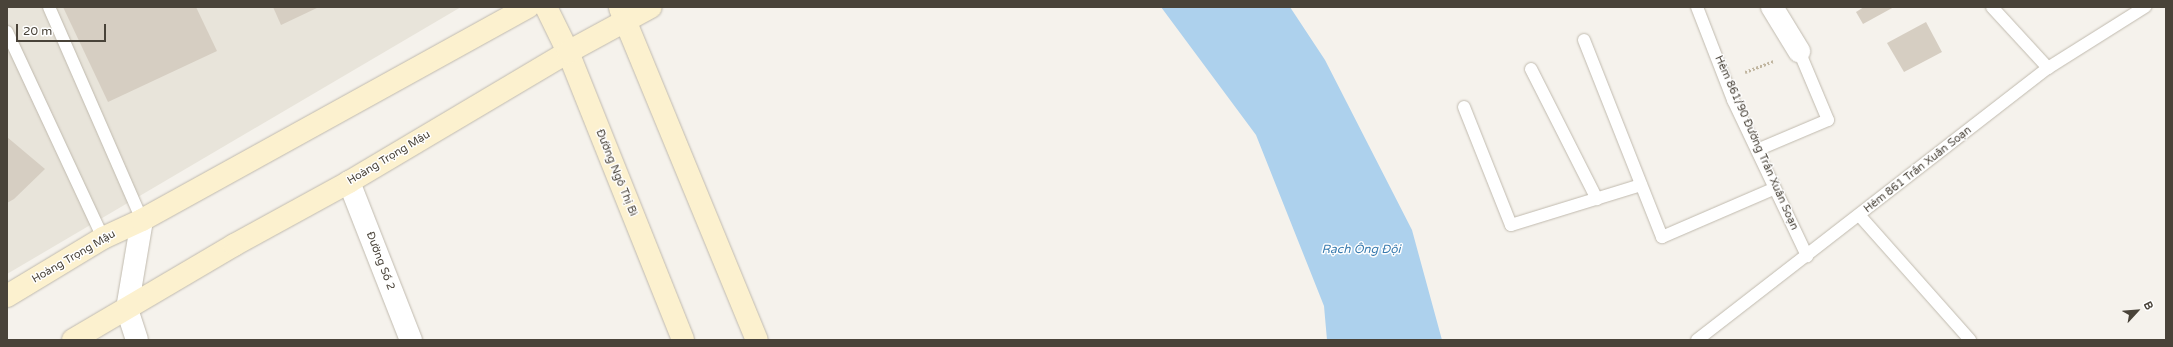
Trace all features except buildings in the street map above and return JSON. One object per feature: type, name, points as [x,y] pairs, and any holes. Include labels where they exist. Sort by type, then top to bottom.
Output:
[{"type":"main road","name":"Hoàng Trọng Mậu","points":[[7,296],[103,238],[142,220],[528,7]]},
{"type":"main road","name":"Đường Ngô Thị Bì","points":[[546,7],[568,52],[683,340]]},
{"type":"main road","name":"Hoàng Trọng Mậu","points":[[73,340],[127,310],[234,245],[349,182],[568,52],[622,14],[651,7]]},
{"type":"main road","points":[[622,14],[757,340]]},
{"type":"street","points":[[1772,7],[1799,51]]},
{"type":"street","name":"Đường Số 2","points":[[349,182],[411,340]]},
{"type":"street","points":[[137,340],[127,310],[142,220]]},
{"type":"lane","points":[[49,7],[142,220]]},
{"type":"lane","name":"Hẻm 861/90 Đường Trần Xuân Soạn","points":[[1697,7],[1726,80],[1807,256]]},
{"type":"lane","points":[[1992,7],[2048,68]]},
{"type":"lane","name":"Hẻm 861 Trần Xuân Soạn","points":[[1697,340],[1860,216],[2048,68],[2145,7]]},
{"type":"lane","points":[[7,32],[11,52],[103,238]]},
{"type":"lane","points":[[1584,40],[1662,237],[1775,188]]},
{"type":"lane","points":[[1757,150],[1828,120],[1799,51]]},
{"type":"lane","points":[[1532,69],[1597,198]]},
{"type":"lane","points":[[1464,107],[1512,225],[1641,185]]},
{"type":"lane","points":[[1860,216],[1970,340]]},
{"type":"path","points":[[1726,80],[1799,51]]},
{"type":"shaded area","points":[[7,7],[461,7],[7,274]]},
{"type":"water","name":"Rạch Ông Đội","points":[[1161,7],[1290,7],[1325,60],[1412,230],[1442,340],[1327,340],[1324,306],[1256,135]]}]
